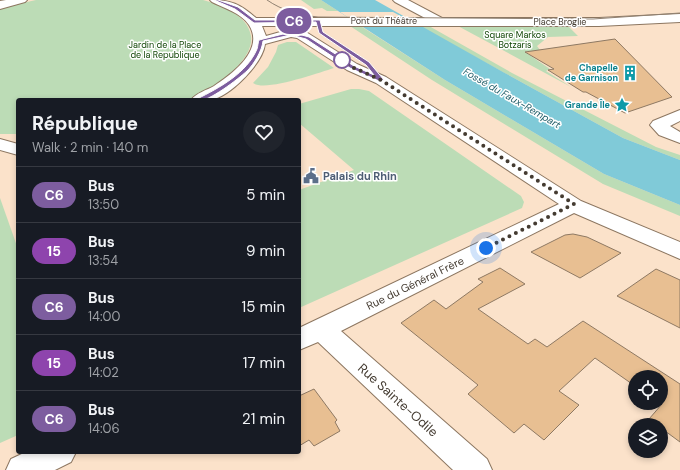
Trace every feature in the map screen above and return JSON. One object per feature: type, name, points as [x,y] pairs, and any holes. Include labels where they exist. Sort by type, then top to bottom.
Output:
[{"type":"street","points":[[0,5],[21,0]]},
{"type":"street","points":[[203,98],[235,79],[254,59],[260,49],[261,41],[259,29],[254,22],[236,8],[216,0]]},
{"type":"street","points":[[399,0],[441,21]]},
{"type":"street","name":"Place Broglie","points":[[424,21],[599,22],[680,18]]},
{"type":"street","name":"Pont du Théâtre","points":[[254,22],[424,21]]},
{"type":"street","points":[[261,41],[291,33],[308,38],[352,67],[381,80],[574,204],[680,251]]},
{"type":"street","points":[[234,96],[236,92],[235,79]]},
{"type":"street","points":[[680,115],[659,125],[666,132],[680,138]]},
{"type":"street","points":[[0,140],[16,140]]},
{"type":"street","points":[[0,144],[16,149]]},
{"type":"street","name":"Rue du Général Frère","points":[[310,334],[574,204]]},
{"type":"street","name":"Rue Sainte-Odile","points":[[310,334],[476,470]]},
{"type":"street","points":[[22,470],[56,454]]},
{"type":"green space","name":"Jardin de la Place de la Republique","points":[[36,0],[203,0],[233,12],[245,22],[251,36],[250,46],[238,66],[228,76],[205,92],[194,97],[16,98],[16,134],[0,134],[0,8]]},
{"type":"green space","points":[[301,0],[321,0],[338,11],[327,11],[322,8],[314,9]]},
{"type":"green space","name":"Square Markos Botzaris","points":[[566,24],[578,36],[548,37],[537,46],[540,50],[525,52],[550,69],[546,71],[571,87],[456,25]]},
{"type":"green space","points":[[359,25],[445,80],[604,174],[680,205],[680,216],[603,184],[432,80],[350,26]]},
{"type":"green space","points":[[419,26],[429,26],[512,73],[656,147],[680,155],[680,160],[623,138]]},
{"type":"green space","points":[[287,42],[296,42],[334,68],[280,84],[259,85],[253,83],[268,67],[278,45]]},
{"type":"green space","points":[[351,89],[369,91],[521,196],[524,202],[522,208],[301,307],[301,189],[354,170],[301,125],[301,103]]},
{"type":"green space","points":[[0,198],[16,243],[16,436],[0,443]]},
{"type":"water","name":"Fossé du Faux-Rempart","points":[[321,0],[375,0],[623,138],[680,160],[680,205],[604,174],[445,80]]},
{"type":"pier","points":[[340,12],[393,12],[419,26],[359,25]]},
{"type":"building","points":[[615,39],[672,97],[625,113],[586,92],[583,92],[548,70],[554,69],[525,52]]},
{"type":"building","points":[[573,234],[587,237],[621,253],[580,278],[531,252],[565,235]]},
{"type":"building","points":[[500,268],[525,284],[478,309],[528,344],[535,339],[547,347],[583,321],[658,370],[628,370],[628,381],[595,358],[559,391],[579,405],[544,440],[524,424],[514,433],[468,394],[478,385],[401,323],[434,300],[446,309],[483,282],[478,279]]},
{"type":"building","points":[[656,269],[680,280],[680,328],[617,296]]},
{"type":"building","points":[[668,376],[680,384],[680,442],[668,433],[668,418],[650,418],[657,410],[668,410]]},
{"type":"building","points":[[314,389],[337,420],[335,422],[340,431],[314,446],[309,440],[301,445],[301,395]]},
{"type":"tram line","points":[[267,0],[291,12],[318,17],[593,19],[680,13]]},
{"type":"bus line","name":"C6","points":[[203,98],[235,79],[246,69],[260,49],[261,41],[274,36],[291,33],[308,38],[352,67],[381,80],[368,64],[321,32],[319,30],[320,26],[318,21],[254,22],[243,12],[216,0]]},
{"type":"place","name":"Chapelle de Garnison","points":[[630,73]]},
{"type":"place","name":"Grande Île","points":[[622,105]]},
{"type":"place","name":"Palais du Rhin","points":[[311,176]]},
{"type":"route","points":[[342,60],[352,67],[381,80],[574,204],[486,248]]}]
